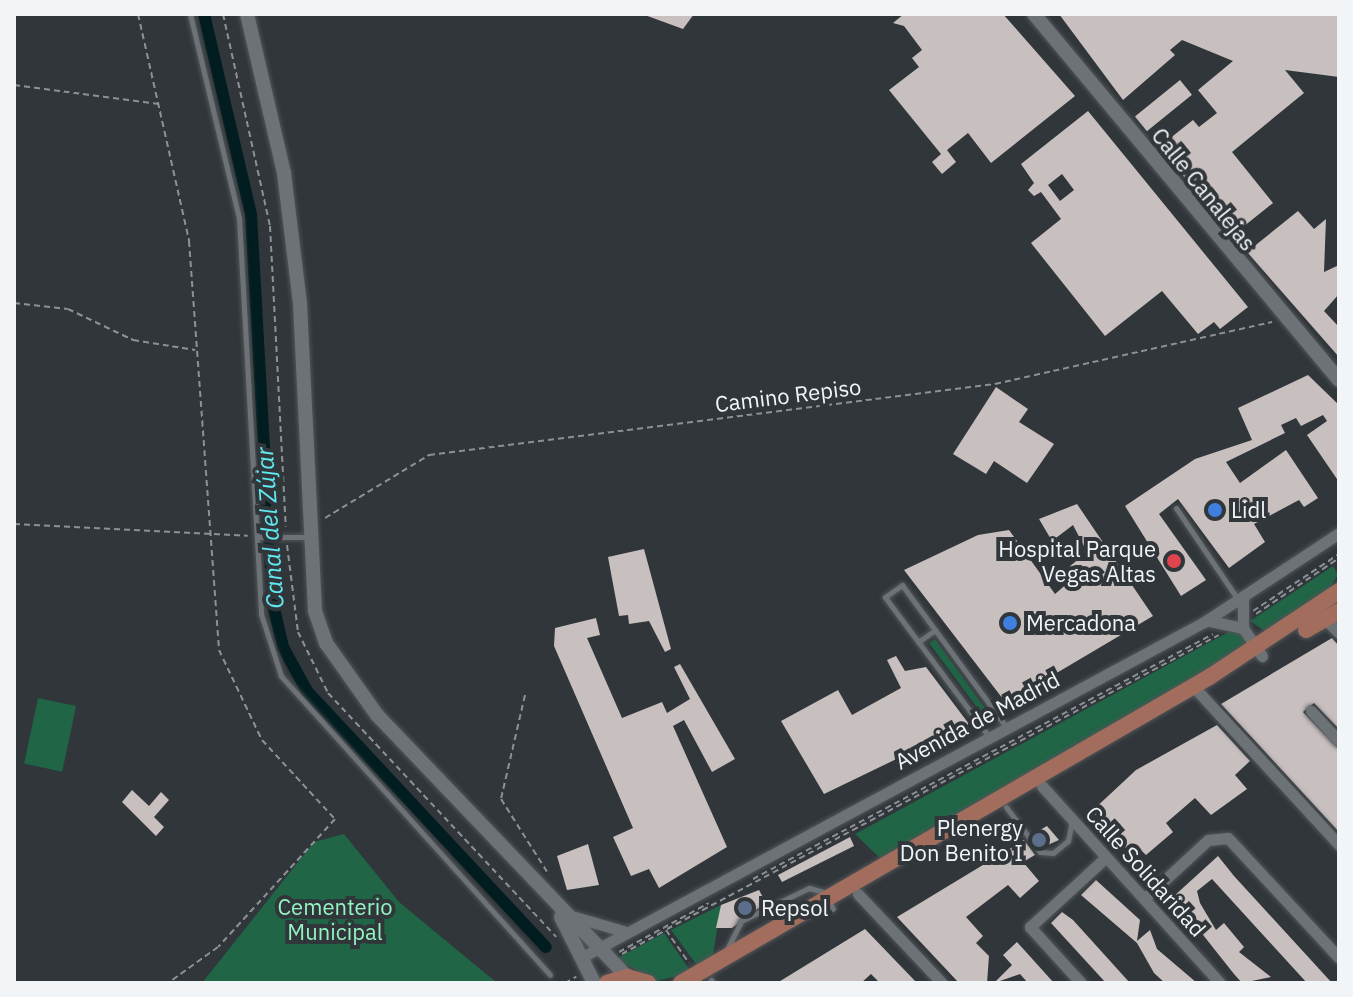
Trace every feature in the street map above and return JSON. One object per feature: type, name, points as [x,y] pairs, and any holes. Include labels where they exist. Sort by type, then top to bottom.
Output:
[{"type":"main road","points":[[1259,652],[1339,591]]},
{"type":"main road","points":[[681,983],[707,981],[1259,652],[1332,615]]},
{"type":"main road","points":[[707,981],[723,963],[858,894],[1042,786],[1195,690]]},
{"type":"main road","points":[[607,983],[627,977],[648,983]]},
{"type":"street","points":[[247,14],[284,173],[311,520],[315,611],[338,664],[544,894],[627,977]]},
{"type":"street","name":"Calle Canalejas","points":[[1036,16],[1280,317],[1339,380]]},
{"type":"street","name":"Avenida de Madrid","points":[[627,931],[991,739],[1204,622],[1339,533]]},
{"type":"street","points":[[1240,597],[1239,624],[1259,652]]},
{"type":"street","points":[[1332,615],[1339,633]]},
{"type":"street","points":[[1204,622],[1239,624]]},
{"type":"street","points":[[1195,690],[1339,845]]},
{"type":"street","points":[[1311,711],[1339,741]]},
{"type":"street","name":"Calle Solidaridad","points":[[1042,786],[1220,983]]},
{"type":"street","points":[[1144,899],[1208,840],[1228,838],[1339,958]]},
{"type":"street","points":[[1081,983],[1030,927],[1105,858]]},
{"type":"street","points":[[544,894],[596,928],[627,931]]},
{"type":"street","points":[[544,894],[586,955],[589,975]]},
{"type":"street","points":[[858,894],[939,982]]},
{"type":"street","points":[[586,955],[607,954],[627,931]]},
{"type":"lane","points":[[190,14],[239,218],[261,614],[281,676],[550,975]]},
{"type":"lane","points":[[1176,508],[1240,597]]},
{"type":"lane","points":[[257,537],[312,538]]},
{"type":"lane","points":[[991,739],[885,597],[902,585],[1008,729]]},
{"type":"lane","points":[[918,642],[935,630]]},
{"type":"lane","points":[[1006,807],[1040,852],[1053,853],[1068,841],[1072,820]]},
{"type":"lane","points":[[723,963],[741,921],[809,888],[832,905]]},
{"type":"path","points":[[138,14],[161,104],[189,241],[207,535],[219,650],[242,710],[335,819],[218,947],[168,983]]},
{"type":"path","points":[[223,14],[270,226],[284,536],[298,632],[328,693],[560,942]]},
{"type":"path","points":[[14,85],[161,104]]},
{"type":"path","points":[[14,303],[68,309],[133,340],[196,350]]},
{"type":"path","name":"Camino Repiso","points":[[311,520],[339,514],[429,455],[995,384],[1162,351],[1280,317]]},
{"type":"path","points":[[14,524],[257,537]]},
{"type":"path","points":[[607,954],[666,930],[1239,624],[1339,556]]},
{"type":"path","points":[[607,954],[1239,624]]},
{"type":"path","points":[[525,695],[501,799],[551,879]]},
{"type":"path","points":[[666,930],[707,981]]},
{"type":"path","points":[[565,983],[589,975]]},
{"type":"green space","points":[[1333,566],[1338,575],[1329,589],[1266,632],[1250,621]]},
{"type":"green space","points":[[1236,628],[1247,640],[1239,653],[883,861],[855,834]]},
{"type":"green space","points":[[935,639],[987,711],[982,714],[929,643]]},
{"type":"green space","points":[[38,698],[76,706],[62,772],[24,764]]},
{"type":"green space","name":"Cementerio Municipal","points":[[344,834],[399,902],[497,983],[202,983],[314,842]]},
{"type":"green space","points":[[721,905],[713,955],[699,968],[671,930]]},
{"type":"green space","points":[[664,933],[692,973],[656,981],[616,959]]},
{"type":"building","points":[[642,14],[694,14],[683,29]]},
{"type":"building","points":[[904,14],[1003,14],[1075,96],[991,163],[968,133],[947,150],[956,162],[942,174],[932,162],[941,154],[889,90],[919,67],[912,58],[922,50],[904,26],[893,23]]},
{"type":"building","points":[[1059,14],[1339,14],[1339,77],[1285,70],[1304,93],[1232,152],[1273,203],[1233,235],[1159,147],[1193,120],[1199,127],[1217,113],[1198,90],[1233,61],[1182,40],[1170,50],[1175,55],[1123,100]]},
{"type":"building","points":[[1180,80],[1192,95],[1147,131],[1135,117]]},
{"type":"building","points":[[1088,111],[1248,307],[1220,329],[1214,322],[1198,334],[1162,291],[1105,336],[1031,243],[1061,219],[1041,192],[1034,196],[1028,190],[1034,183],[1021,164]],"holes":[[[1062,174],[1074,190],[1060,201],[1048,185]]]},
{"type":"building","points":[[1298,211],[1314,229],[1326,219],[1324,272],[1339,265],[1339,294],[1324,311],[1339,327],[1339,357],[1247,252]]},
{"type":"building","points":[[1308,375],[1339,405],[1339,482],[1307,435],[1327,421],[1323,415],[1301,426],[1296,418],[1281,425],[1285,433],[1226,462],[1240,483],[1286,450],[1318,498],[1304,507],[1299,500],[1254,524],[1265,542],[1229,568],[1178,499],[1159,514],[1206,580],[1181,596],[1125,506],[1195,459],[1252,440],[1238,408]]},
{"type":"building","points":[[996,387],[1028,409],[1019,422],[1054,444],[1027,483],[994,461],[986,474],[953,454]]},
{"type":"building","name":"Mercadona","points":[[1077,504],[1153,616],[1006,703],[904,570],[978,535],[1009,530],[1055,594],[1069,582],[1063,572],[1087,552],[1073,525],[1052,541],[1039,519]]},
{"type":"building","points":[[644,549],[671,649],[665,652],[649,621],[629,624],[628,615],[619,616],[608,557]]},
{"type":"building","points":[[596,618],[600,635],[587,638],[622,718],[662,702],[667,713],[690,699],[674,667],[680,664],[735,759],[712,772],[684,720],[673,726],[727,847],[659,888],[649,869],[631,876],[613,837],[633,828],[554,646],[555,628]]},
{"type":"building","points":[[1332,638],[1339,646],[1339,729],[1314,703],[1303,712],[1339,749],[1339,832],[1221,704]]},
{"type":"building","points":[[896,656],[905,671],[926,667],[969,724],[824,794],[781,721],[838,690],[852,715],[901,688],[887,660]]},
{"type":"building","points":[[1217,725],[1250,761],[1235,775],[1247,789],[1211,815],[1195,798],[1166,823],[1173,832],[1146,855],[1139,848],[1132,855],[1092,811],[1136,770]]},
{"type":"building","points":[[132,790],[149,806],[161,792],[169,800],[154,817],[164,827],[156,836],[122,802]]},
{"type":"building","points":[[1047,826],[1059,840],[1043,847],[1033,834]]},
{"type":"building","points":[[850,837],[854,846],[782,882],[778,875]]},
{"type":"building","points":[[1024,840],[1035,855],[1023,862],[1039,881],[1020,898],[1008,885],[966,917],[983,936],[976,943],[989,956],[987,983],[959,983],[897,917]]},
{"type":"building","points":[[588,844],[599,885],[567,890],[557,856]]},
{"type":"building","points":[[1218,856],[1332,983],[1307,983],[1212,879],[1197,891],[1200,903],[1216,930],[1224,923],[1244,947],[1239,952],[1271,977],[1242,983],[1173,897]]},
{"type":"building","points":[[1096,880],[1140,920],[1137,941],[1150,930],[1157,949],[1197,983],[1165,983],[1154,973],[1137,943],[1081,895]]},
{"type":"building","name":"Repsol","points":[[759,890],[766,903],[732,928],[716,928],[721,905]]},
{"type":"building","points":[[1062,912],[1073,920],[1130,983],[1106,983],[1051,923]]},
{"type":"building","points":[[865,929],[917,983],[880,983],[871,974],[861,983],[777,983]]},
{"type":"building","points":[[1017,942],[1054,983],[1028,983],[1020,974],[994,983],[1012,965],[1003,955]]},
{"type":"waterway","name":"Canal del Zújar","points":[[204,14],[251,215],[273,604],[283,647],[307,691],[546,947]]},
{"type":"place","name":"Lidl","points":[[1215,510]]},
{"type":"place","name":"Hospital Parque Vegas Altas","points":[[1174,561]]},
{"type":"place","name":"Mercadona","points":[[1010,623]]},
{"type":"place","name":"Plenergy Don Benito I","points":[[1039,840]]},
{"type":"place","name":"Repsol","points":[[745,908]]}]
